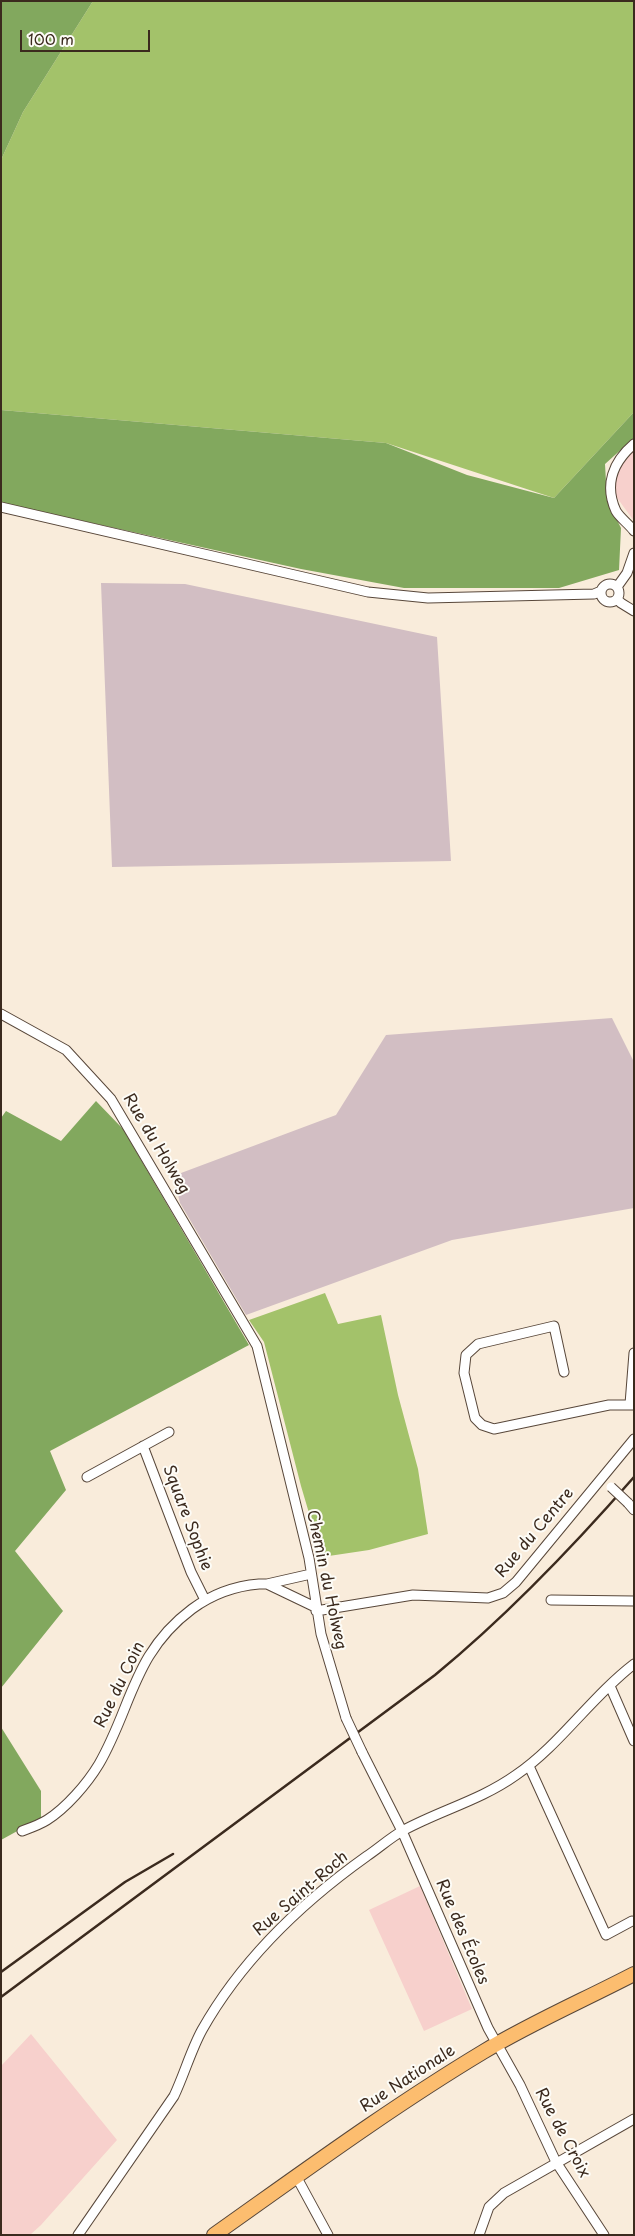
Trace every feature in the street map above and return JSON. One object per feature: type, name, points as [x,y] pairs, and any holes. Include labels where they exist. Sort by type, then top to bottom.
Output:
[{"type":"main road","name":"Rue Nationale","points":[[214,2235],[387,2112],[496,2044],[634,1974]]},
{"type":"street","points":[[634,444],[617,462],[610,484],[617,512],[634,532]]},
{"type":"street","points":[[1,507],[368,592],[428,598],[594,594],[608,584],[617,587]]},
{"type":"street","points":[[617,599],[617,587],[626,573],[634,553]]},
{"type":"street","points":[[600,591],[601,597],[606,601],[612,602],[617,599]]},
{"type":"street","points":[[617,599],[634,611]]},
{"type":"street","name":"Rue du Holweg","points":[[1,1014],[66,1050],[111,1098],[246,1327]]},
{"type":"street","points":[[564,1372],[554,1326],[478,1344],[468,1351],[464,1367],[475,1418],[482,1425],[494,1429],[599,1406],[632,1405],[634,1353]]},
{"type":"street","name":"Chemin du Holweg","points":[[246,1327],[257,1346],[311,1574],[316,1609],[335,1689],[362,1752],[402,1831]]},
{"type":"street","points":[[87,1477],[169,1432]]},
{"type":"street","name":"Rue du Centre","points":[[316,1609],[413,1594],[482,1598],[503,1593],[516,1582],[634,1439]]},
{"type":"street","name":"Square Sophie","points":[[143,1446],[191,1572],[205,1600]]},
{"type":"street","points":[[600,1478],[631,1506]]},
{"type":"street","name":"Rue du Coin","points":[[22,1831],[48,1820],[92,1774],[107,1748],[136,1679],[155,1645],[174,1623],[205,1600],[252,1585],[267,1584],[311,1574]]},
{"type":"street","points":[[267,1584],[316,1609]]},
{"type":"street","points":[[551,1600],[634,1601]]},
{"type":"street","name":"Rue Saint-Roch","points":[[78,2235],[174,2096],[186,2073],[200,2033],[238,1974],[272,1936],[318,1895],[402,1831],[494,1790],[529,1766],[634,1664]]},
{"type":"street","points":[[610,1686],[634,1742]]},
{"type":"street","points":[[529,1766],[606,1936],[632,1921]]},
{"type":"street","name":"Rue des Écoles","points":[[402,1831],[478,2007],[496,2044]]},
{"type":"street","name":"Rue de Croix","points":[[496,2044],[520,2085],[556,2162],[604,2235]]},
{"type":"street","points":[[479,2235],[484,2218],[495,2200],[556,2162],[634,2119]]},
{"type":"street","points":[[296,2176],[328,2235]]},
{"type":"shaded area","points":[[634,451],[634,521],[615,495],[613,482],[617,469]]},
{"type":"shaded area","points":[[101,583],[185,584],[437,637],[451,861],[112,867]]},
{"type":"shaded area","points":[[612,1018],[634,1062],[634,1208],[452,1240],[246,1315],[180,1203],[173,1176],[336,1115],[386,1035]]},
{"type":"shaded area","points":[[420,1886],[472,2009],[424,2031],[369,1910]]},
{"type":"shaded area","points":[[31,2034],[117,2140],[30,2235],[1,2235],[1,2066]]},
{"type":"green space","points":[[1,1],[93,1],[23,112],[1,160]]},
{"type":"green space","points":[[93,1],[634,1],[634,412],[554,498],[386,443],[1,410],[1,160],[23,112]]},
{"type":"green space","points":[[1,410],[386,443],[467,475],[554,498],[634,412],[634,438],[605,464],[607,500],[621,528],[619,570],[559,588],[404,588],[301,569],[1,503]]},
{"type":"green space","points":[[96,1101],[123,1129],[249,1345],[50,1451],[66,1490],[15,1551],[63,1611],[1,1688],[1,1118],[6,1111],[61,1141]]},
{"type":"green space","points":[[325,1293],[338,1324],[381,1315],[398,1395],[418,1469],[428,1534],[369,1550],[322,1557],[301,1486],[264,1342],[249,1320]]},
{"type":"green space","points":[[1,1727],[41,1791],[41,1818],[1,1840]]},
{"type":"railway","points":[[1,1997],[435,1675],[514,1605],[634,1477]]},
{"type":"railway","points":[[1,1972],[125,1882],[173,1854]]}]
